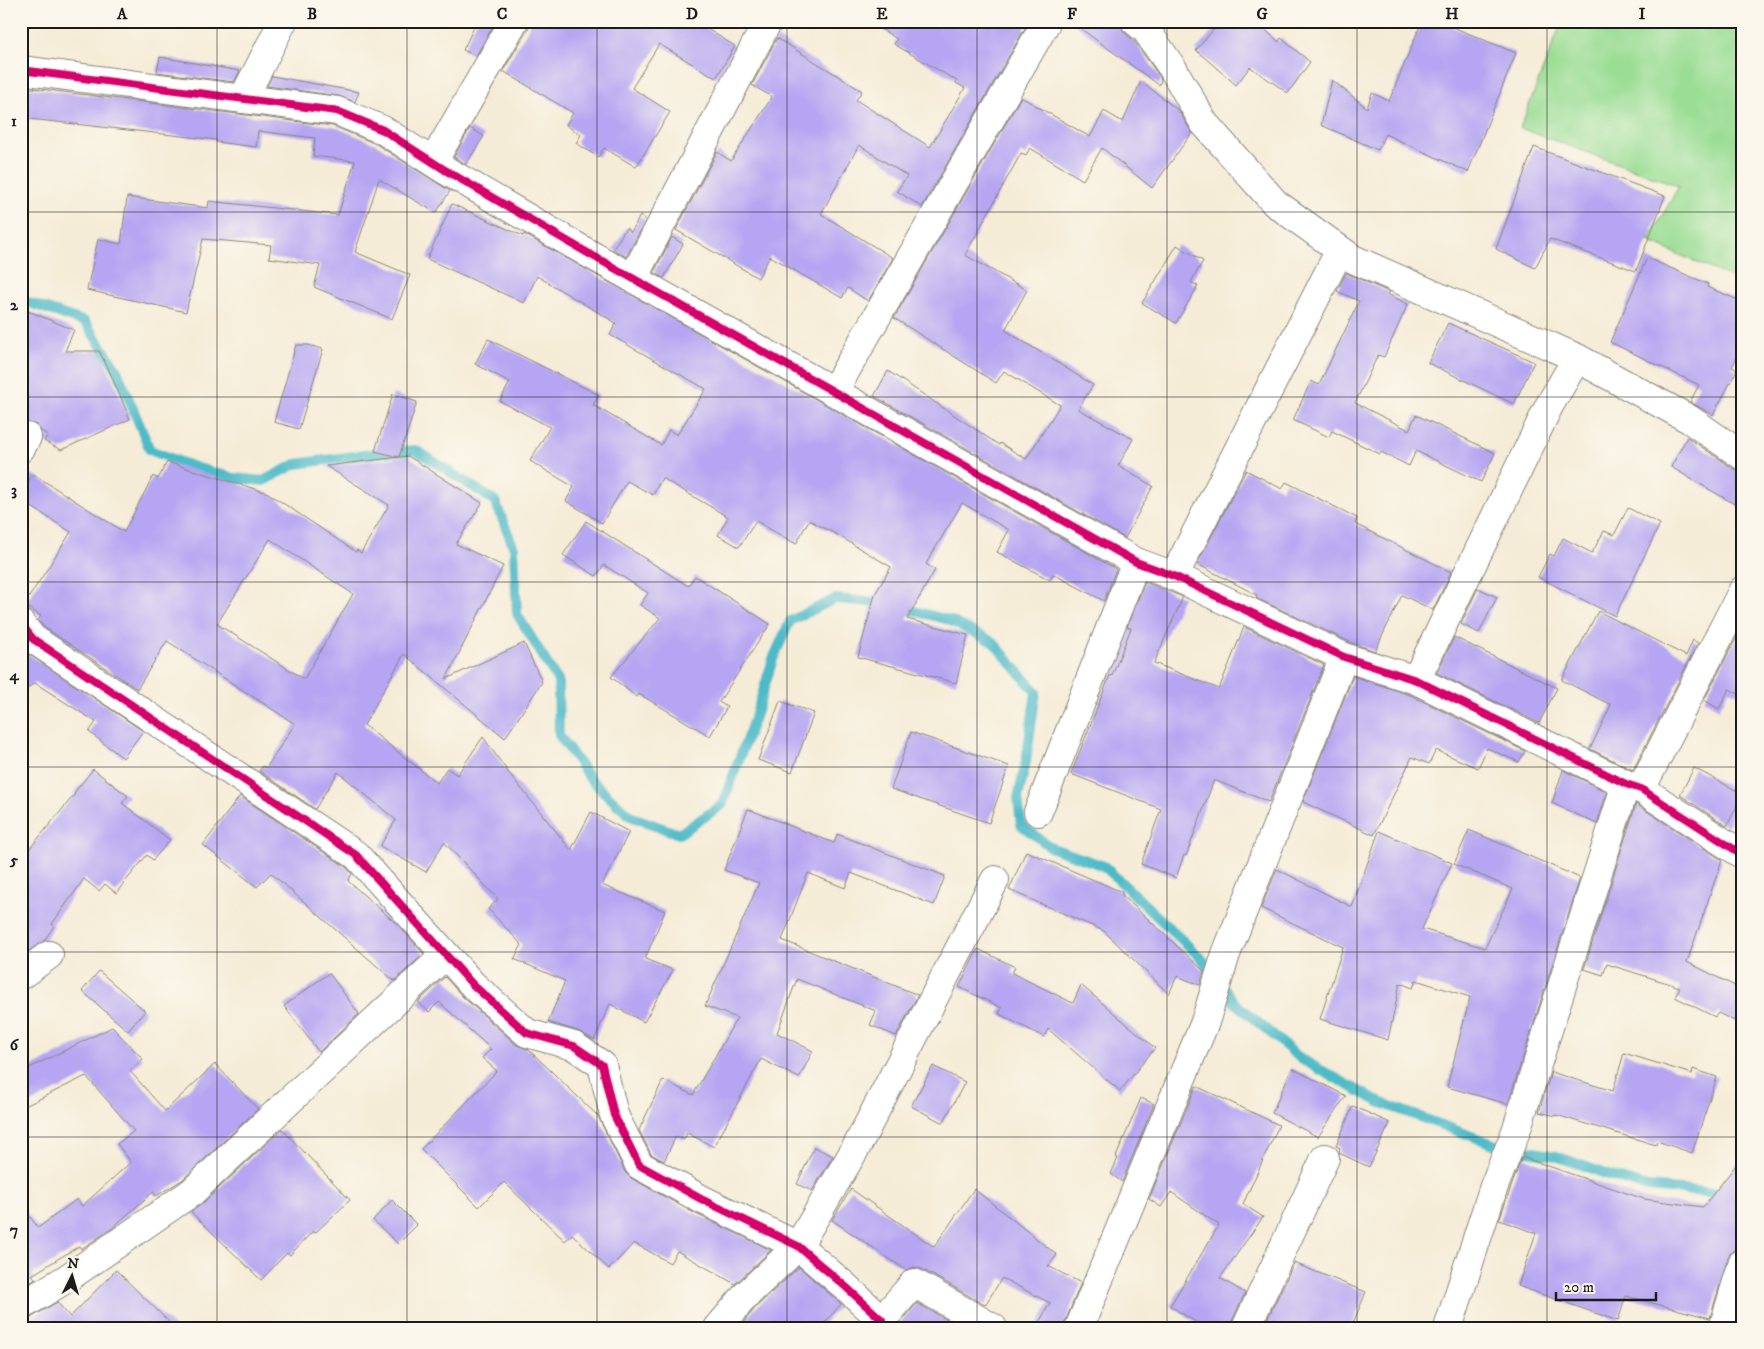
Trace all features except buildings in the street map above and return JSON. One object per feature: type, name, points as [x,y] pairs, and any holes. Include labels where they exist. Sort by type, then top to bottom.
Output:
[{"type":"street","points":[[243,99],[283,21]]},
{"type":"street","points":[[433,162],[514,21]]},
{"type":"street","points":[[633,278],[768,21]]},
{"type":"street","points":[[834,391],[1047,21]]},
{"type":"street","points":[[1143,24],[1173,69],[1204,124],[1275,203],[1340,250],[1353,259],[1578,358],[1689,419],[1743,456]]},
{"type":"street","points":[[21,70],[337,111],[383,130],[433,162],[633,278],[1136,562],[1174,576],[1344,657],[1416,680],[1634,786],[1743,855]]},
{"type":"street","points":[[1174,576],[1340,250]]},
{"type":"street","points":[[1416,680],[1549,406],[1578,358]]},
{"type":"street","points":[[1038,812],[1136,562]]},
{"type":"street","points":[[1448,1328],[1493,1189],[1516,1131],[1634,786],[1743,590]]},
{"type":"street","points":[[21,624],[33,639],[356,856],[474,985],[528,1033],[574,1046],[602,1064],[614,1115],[639,1165],[702,1199],[798,1246],[846,1287],[879,1324],[914,1283],[993,1328]]},
{"type":"street","points":[[1079,1328],[1205,1022],[1226,954],[1344,657]]},
{"type":"street","points":[[718,1328],[745,1296],[798,1246],[857,1146],[995,880]]},
{"type":"street","points":[[21,975],[49,955]]},
{"type":"street","points":[[21,1306],[66,1279],[192,1192],[445,955]]},
{"type":"street","points":[[1246,1328],[1325,1158]]},
{"type":"street","points":[[1723,1328],[1743,1262]]},
{"type":"green space","points":[[1562,21],[1743,21],[1743,283],[1648,241],[1679,186],[1520,128]]},
{"type":"waterway","points":[[21,300],[85,322],[116,368],[150,450],[191,466],[234,478],[263,481],[296,464],[385,452],[416,450],[495,501],[514,548],[517,614],[558,681],[559,735],[591,780],[630,816],[679,834],[722,805],[756,714],[773,659],[790,621],[835,599],[885,603]]},
{"type":"waterway","points":[[899,607],[949,620],[993,642],[1036,692],[1026,761],[1018,798],[1021,825],[1052,848],[1104,866],[1202,959],[1235,1003],[1301,1059],[1379,1102],[1496,1145],[1556,1156],[1648,1187],[1726,1194]]},
{"type":"cycle path","points":[[21,70],[337,111],[383,130],[445,170],[586,252],[1136,562],[1174,576],[1344,657],[1416,680],[1626,784],[1641,789],[1743,855]]},
{"type":"cycle path","points":[[21,624],[33,639],[356,855],[473,985],[527,1033],[574,1046],[602,1065],[614,1115],[639,1165],[701,1199],[798,1246],[882,1320],[875,1328]]}]
